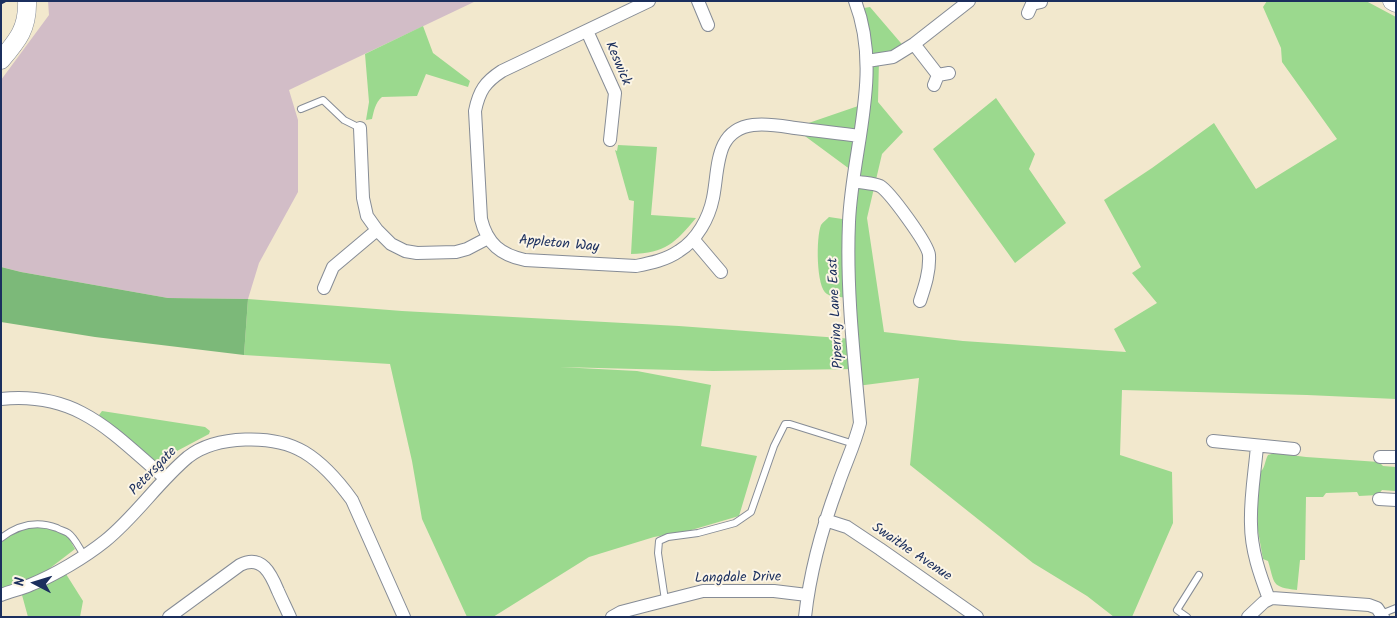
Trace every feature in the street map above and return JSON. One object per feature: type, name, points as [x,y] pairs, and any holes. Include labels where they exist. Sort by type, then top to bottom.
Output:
[{"type":"street","points":[[360,128],[363,198],[367,216],[377,230],[391,244],[405,251],[417,253],[456,252],[467,249],[488,238],[481,219],[475,111],[482,89],[490,79],[502,71],[649,1]]},
{"type":"street","points":[[698,1],[708,25]]},
{"type":"street","name":"Pipering Lane East","points":[[805,617],[815,558],[826,520],[860,423],[848,257],[849,220],[865,95],[867,61],[864,34],[855,1]]},
{"type":"street","points":[[867,61],[893,57],[914,44],[969,1]]},
{"type":"street","points":[[1392,1],[1396,3]]},
{"type":"street","points":[[1,60],[23,30],[27,2]]},
{"type":"street","name":"Keswick","points":[[586,31],[615,93],[610,140]]},
{"type":"street","points":[[914,44],[940,78]]},
{"type":"street","name":"Appleton Way","points":[[488,238],[502,252],[526,260],[636,266],[653,262],[667,258],[681,250],[693,240],[703,225],[714,198],[718,159],[721,149],[734,132],[754,125],[772,125],[860,136]]},
{"type":"street","points":[[854,181],[879,186],[888,193],[923,241],[928,252],[929,263],[920,301]]},
{"type":"street","points":[[324,288],[333,267],[377,230]]},
{"type":"street","points":[[693,240],[721,272]]},
{"type":"street","points":[[1,399],[38,398],[54,401],[79,410],[99,422],[165,478]]},
{"type":"street","name":"Petersgate","points":[[1,595],[30,585],[55,573],[105,541],[130,519],[165,478],[189,456],[204,447],[227,441],[268,440],[288,445],[304,452],[328,470],[340,483],[352,500],[404,617]]},
{"type":"street","points":[[1214,441],[1294,449]]},
{"type":"street","points":[[1258,446],[1251,504],[1251,533],[1255,557],[1269,599]]},
{"type":"street","points":[[1380,457],[1396,457]]},
{"type":"street","points":[[1379,499],[1396,500]]},
{"type":"street","name":"Swaithe Avenue","points":[[826,520],[847,527],[977,617]]},
{"type":"street","points":[[169,617],[247,561],[257,562],[271,574],[290,617]]},
{"type":"street","name":"Langdale Drive","points":[[612,617],[621,612],[703,591],[774,591],[808,595]]},
{"type":"street","points":[[1248,617],[1264,602],[1272,598],[1369,605],[1377,608],[1382,615]]},
{"type":"lane","points":[[301,109],[323,100],[344,120],[360,128]]},
{"type":"lane","points":[[665,600],[658,553],[659,541],[668,537],[698,533],[735,523],[751,512],[774,446],[785,424],[854,444]]},
{"type":"lane","points":[[1,538],[14,529],[27,524],[34,523],[49,526],[68,533],[84,555]]},
{"type":"lane","points":[[1187,617],[1177,610],[1199,575]]},
{"type":"lane","points":[[1382,615],[1396,608]]},
{"type":"shaded area","points":[[48,1],[476,1],[289,90],[298,120],[298,192],[259,263],[248,299],[168,298],[1,267],[1,80],[49,15]]},
{"type":"green space","points":[[1267,1],[1366,1],[1396,17],[1396,399],[1122,390],[1120,455],[1172,472],[1173,523],[1132,617],[1114,617],[1087,596],[1033,563],[910,465],[919,378],[857,386],[855,369],[713,371],[560,367],[637,371],[711,385],[701,446],[757,456],[739,516],[688,531],[654,537],[589,557],[493,617],[467,617],[422,519],[412,461],[390,364],[244,355],[248,299],[402,311],[679,326],[853,339],[851,298],[832,296],[823,290],[819,273],[818,251],[819,231],[821,225],[829,217],[849,220],[855,173],[794,128],[864,104],[858,9],[870,7],[906,49],[879,60],[878,102],[903,132],[882,154],[867,218],[884,332],[963,341],[1126,352],[1114,329],[1157,303],[1132,273],[1141,267],[1104,200],[1214,123],[1256,189],[1337,139],[1282,62],[1281,48],[1263,7]]},
{"type":"green space","points":[[423,26],[433,53],[470,81],[468,87],[426,74],[417,96],[382,97],[376,104],[372,119],[366,120],[369,102],[365,54]]},
{"type":"green space","points":[[996,98],[1035,154],[1029,169],[1066,223],[1015,263],[933,149]]},
{"type":"green space","points":[[618,145],[657,147],[651,215],[696,218],[682,234],[661,249],[631,254],[634,201],[629,200],[615,150],[617,151]]},
{"type":"green space","points":[[1,267],[168,298],[248,299],[244,355],[95,337],[1,322]]},
{"type":"green space","points":[[102,411],[205,427],[210,431],[209,434],[177,451],[162,467],[99,415]]},
{"type":"green space","points":[[1275,453],[1379,462],[1383,466],[1396,467],[1396,492],[1382,490],[1378,495],[1359,496],[1357,492],[1326,493],[1323,497],[1306,497],[1305,560],[1300,560],[1297,590],[1278,586],[1275,583],[1268,561],[1263,559],[1258,531],[1258,487],[1261,471],[1268,455]]},
{"type":"green space","points":[[34,526],[62,533],[69,538],[75,549],[41,575],[1,589],[1,543],[16,531]]},
{"type":"green space","points":[[66,574],[83,601],[80,617],[28,617],[22,595]]},
{"type":"railway","points":[[1,3],[5,1]]}]
